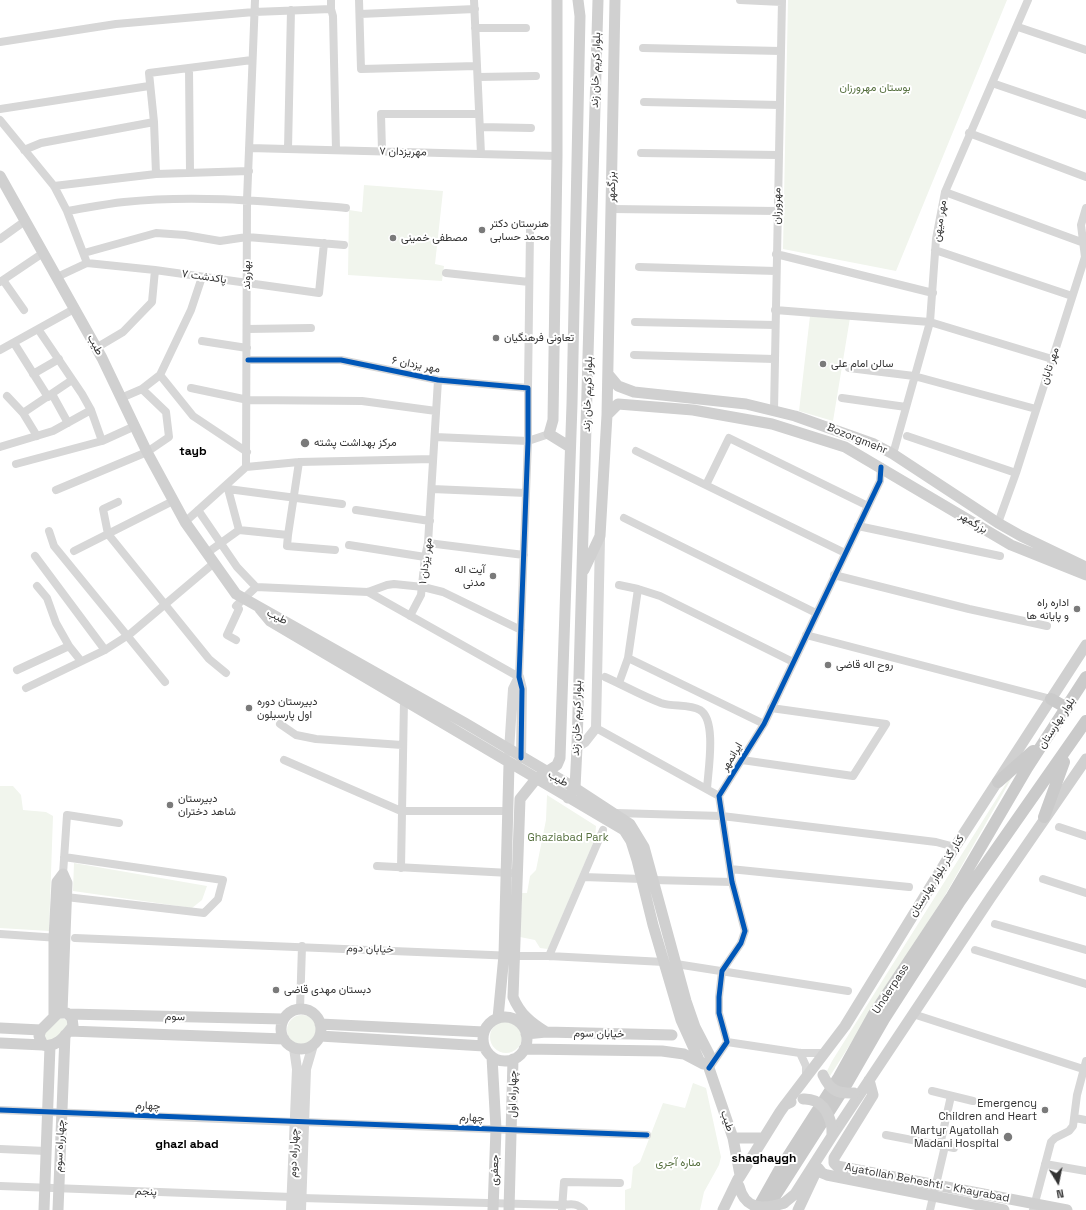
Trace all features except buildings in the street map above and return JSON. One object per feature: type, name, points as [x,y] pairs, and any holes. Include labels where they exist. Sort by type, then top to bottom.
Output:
[{"type":"main road","points":[[557,0],[557,156],[553,420],[549,434],[570,447]]},
{"type":"main road","name":"بلوار کریم خان زند","points":[[512,874],[520,799],[536,779],[557,766],[560,755],[570,447],[580,16],[578,0]]},
{"type":"main road","name":"بلوار کریم خان زند","points":[[575,788],[588,405],[598,0]]},
{"type":"main road","name":"بزرگمهر","points":[[600,536],[607,415],[615,0]]},
{"type":"main road","name":"طیب","points":[[0,176],[96,348],[147,452],[185,522],[236,594],[260,608],[273,613],[406,695],[509,764],[624,830],[631,841],[647,880],[676,964],[695,1027],[710,1056],[705,1065]]},
{"type":"main road","name":"Bozorgmehr","points":[[608,374],[618,386],[634,392],[746,404],[849,434],[893,454],[998,523],[1021,536],[1086,567]]},
{"type":"main road","points":[[698,399],[698,411]]},
{"type":"main road","name":"Bozorgmehr","points":[[607,415],[618,404],[698,411],[772,424],[845,447],[881,467]]},
{"type":"main road","name":"بزرگمهر","points":[[881,467],[1011,545],[1086,575]]},
{"type":"main road","points":[[956,513],[964,500]]},
{"type":"main road","points":[[581,576],[600,536]]},
{"type":"main road","name":"کنار گذر بلوار بهارستان","points":[[723,1210],[763,1138],[785,1105],[845,1026],[955,847],[1086,645]]},
{"type":"main road","name":"بلوار بهارستان","points":[[1027,768],[1086,677]]},
{"type":"main road","name":"طیب","points":[[406,695],[509,745],[521,758],[575,788],[630,824],[644,848],[653,925],[675,1004],[680,1020],[705,1065],[733,1138],[739,1180]]},
{"type":"main road","points":[[1051,699],[1066,708]]},
{"type":"main road","name":"بلوار بهارستان","points":[[1043,784],[1086,721]]},
{"type":"main road","points":[[998,782],[1046,740]]},
{"type":"main road","points":[[1044,818],[1070,744]]},
{"type":"main road","points":[[560,755],[565,759],[571,759],[576,752]]},
{"type":"main road","points":[[739,1180],[744,1199],[759,1210],[769,1209],[784,1203],[790,1200],[795,1194],[831,1134],[914,1014],[1044,818],[1086,759]]},
{"type":"main road","points":[[509,764],[508,811],[512,874],[509,956],[513,997],[515,1003],[524,1016],[546,1032]]},
{"type":"main road","name":"Underpass","points":[[759,1210],[780,1169],[839,1077],[874,1014],[952,896],[1027,768]]},
{"type":"main road","name":"Underpass","points":[[759,1210],[846,1086],[884,1019],[960,901],[1043,784]]},
{"type":"main road","points":[[568,798],[575,788]]},
{"type":"main road","points":[[0,1028],[41,1030],[61,1014],[57,882],[63,874],[67,883],[59,938]]},
{"type":"main road","points":[[498,1018],[509,956]]},
{"type":"main road","points":[[675,1004],[686,1001]]},
{"type":"main road","points":[[300,1009],[313,1013],[320,1024],[320,1036],[313,1045],[307,1048],[294,1048],[284,1039],[281,1033],[283,1019],[288,1014],[300,1009]]},
{"type":"main road","name":"سوم","points":[[61,1014],[283,1019]]},
{"type":"main road","name":"چهارراه سوم","points":[[58,1210],[67,1033],[73,1026],[72,1018],[61,1014]]},
{"type":"main road","points":[[130,1015],[130,1034]]},
{"type":"main road","points":[[203,1036],[204,1017]]},
{"type":"main road","points":[[506,1017],[519,1022],[526,1034],[524,1049],[513,1059],[499,1060],[492,1057],[484,1046],[484,1032],[487,1026],[498,1018],[506,1017]]},
{"type":"main road","points":[[662,1051],[680,1020]]},
{"type":"main road","points":[[320,1024],[408,1027],[484,1032]]},
{"type":"main road","points":[[408,1027],[408,1040]]},
{"type":"main road","name":"چهارراه سوم","points":[[41,1030],[39,1036],[47,1046],[48,1112],[44,1210]]},
{"type":"main road","name":"خیابان سوم","points":[[526,1034],[546,1032],[672,1035]]},
{"type":"main road","points":[[0,1043],[47,1046],[57,1043],[67,1033]]},
{"type":"main road","name":"سوم","points":[[67,1033],[284,1039]]},
{"type":"main road","points":[[601,1049],[602,1034]]},
{"type":"main road","points":[[320,1036],[408,1040],[484,1046]]},
{"type":"main road","name":"خیابان سوم","points":[[524,1049],[662,1051],[684,1054],[705,1065]]},
{"type":"main road","points":[[827,1050],[823,1075],[828,1086],[835,1092],[844,1094],[854,1093],[861,1089],[869,1080]]},
{"type":"main road","name":"چهارراه اول","points":[[492,1057],[496,1129]]},
{"type":"main road","name":"چهارراه اول","points":[[512,1130],[513,1059]]},
{"type":"main road","name":"Ayatollah Beheshti - Khayrabad","points":[[869,1080],[873,1095],[839,1149],[834,1158],[834,1162],[841,1168],[934,1190],[1004,1210]]},
{"type":"main road","points":[[785,1105],[803,1099],[814,1100],[823,1106],[830,1118],[831,1148],[818,1168],[798,1210]]},
{"type":"main road","name":"جعفری","points":[[494,1206],[496,1129]]},
{"type":"main road","name":"جعفری","points":[[509,1207],[512,1130]]},
{"type":"main road","points":[[733,1138],[763,1138]]},
{"type":"main road","name":"Ayatollah Beheshti - Khayrabad","points":[[818,1168],[822,1173],[827,1175],[934,1190],[1034,1207],[1066,1210]]},
{"type":"street","name":"بهاروند","points":[[246,467],[248,400],[247,200],[254,0]]},
{"type":"street","points":[[331,0],[333,16],[336,150]]},
{"type":"street","points":[[359,0],[362,69],[477,66]]},
{"type":"street","points":[[474,0],[481,154]]},
{"type":"street","points":[[740,0],[782,1]]},
{"type":"street","name":"مهر میهن","points":[[893,454],[930,322],[936,250],[945,192],[969,133],[1018,26],[1028,0]]},
{"type":"street","name":"مهرورزان","points":[[774,411],[782,1]]},
{"type":"street","points":[[0,42],[116,24],[254,12],[331,9]]},
{"type":"street","points":[[360,14],[474,9]]},
{"type":"street","points":[[288,149],[291,10]]},
{"type":"street","points":[[1018,26],[1086,50]]},
{"type":"street","points":[[475,28],[526,28]]},
{"type":"street","points":[[643,48],[781,51]]},
{"type":"street","points":[[156,174],[154,122],[149,73],[252,60]]},
{"type":"street","points":[[188,68],[190,172]]},
{"type":"street","points":[[478,77],[536,76]]},
{"type":"street","points":[[992,83],[1086,116]]},
{"type":"street","points":[[0,109],[150,86]]},
{"type":"street","points":[[644,102],[780,105]]},
{"type":"street","points":[[382,151],[381,114],[479,114]]},
{"type":"street","points":[[0,120],[54,186],[67,211],[84,253],[87,263],[57,277]]},
{"type":"street","points":[[24,150],[41,142],[154,122]]},
{"type":"street","points":[[480,127],[531,128]]},
{"type":"street","points":[[969,133],[1086,177]]},
{"type":"street","name":"مهریزدان ۷","points":[[249,148],[557,156]]},
{"type":"street","points":[[642,153],[778,155]]},
{"type":"street","points":[[54,186],[156,174],[249,170]]},
{"type":"street","points":[[945,192],[1084,243]]},
{"type":"street","points":[[67,211],[124,202],[183,199],[247,200],[346,208]]},
{"type":"street","name":"مهر تابان","points":[[998,523],[1016,473],[1085,257],[1081,225],[1086,208]]},
{"type":"street","points":[[612,209],[777,211]]},
{"type":"street","points":[[0,239],[25,221]]},
{"type":"street","points":[[521,758],[522,689],[519,677],[528,441],[530,230]]},
{"type":"street","points":[[84,253],[156,233],[184,235],[220,241],[247,237],[344,245]]},
{"type":"street","name":"پاکدشت ۷","points":[[87,263],[202,276],[319,293],[324,243]]},
{"type":"street","points":[[936,250],[1072,296]]},
{"type":"street","points":[[24,310],[2,281],[43,253]]},
{"type":"street","points":[[776,254],[932,293]]},
{"type":"street","points":[[639,267],[776,271]]},
{"type":"street","points":[[96,348],[122,332],[152,302],[155,270]]},
{"type":"street","points":[[446,273],[529,282]]},
{"type":"street","points":[[121,398],[142,389],[160,375],[191,310],[202,276]]},
{"type":"street","points":[[0,350],[74,308]]},
{"type":"street","points":[[775,310],[930,322],[1052,358]]},
{"type":"street","points":[[635,322],[775,325]]},
{"type":"street","points":[[247,329],[312,328]]},
{"type":"street","points":[[38,329],[91,410],[102,441]]},
{"type":"street","points":[[202,341],[248,348]]},
{"type":"street","points":[[14,343],[33,374],[50,395],[68,423]]},
{"type":"street","points":[[634,355],[774,359]]},
{"type":"street","points":[[33,374],[59,359]]},
{"type":"street","name":"مهر یزدان ۶","points":[[248,360],[341,360],[438,380],[528,388]]},
{"type":"street","points":[[849,368],[914,376],[1036,409]]},
{"type":"street","points":[[160,375],[193,416],[247,452]]},
{"type":"street","points":[[23,414],[72,380]]},
{"type":"street","name":"مهر یزدان ۱","points":[[410,616],[421,595],[423,587],[430,521],[438,380]]},
{"type":"street","points":[[191,388],[248,400],[362,401],[436,411]]},
{"type":"street","points":[[56,490],[147,452],[169,437],[166,412],[142,389]]},
{"type":"street","points":[[6,396],[23,414],[37,436]]},
{"type":"street","points":[[842,398],[906,407]]},
{"type":"street","points":[[0,447],[53,431],[91,410]]},
{"type":"street","points":[[16,464],[102,441],[135,426]]},
{"type":"street","points":[[435,437],[528,441],[549,434]]},
{"type":"street","points":[[907,436],[1016,473]]},
{"type":"street","points":[[706,485],[729,438],[868,506]]},
{"type":"street","points":[[636,451],[845,553]]},
{"type":"street","points":[[185,522],[226,487],[246,467],[299,462],[433,459]]},
{"type":"street","points":[[299,462],[288,535],[288,546],[335,550]]},
{"type":"street","name":"ایرانمهر","points":[[719,796],[764,724],[772,708],[880,481],[881,467]]},
{"type":"street","points":[[226,487],[342,504]]},
{"type":"street","points":[[226,487],[239,530]]},
{"type":"street","points":[[432,489],[526,493]]},
{"type":"street","points":[[74,551],[174,501]]},
{"type":"street","points":[[118,502],[103,509],[108,534],[209,659],[226,673]]},
{"type":"street","points":[[198,510],[237,568],[256,587]]},
{"type":"street","points":[[356,510],[430,521]]},
{"type":"street","points":[[624,518],[816,613]]},
{"type":"street","points":[[858,526],[1000,556]]},
{"type":"street","points":[[206,553],[239,530],[288,535]]},
{"type":"street","points":[[49,531],[54,546],[165,682]]},
{"type":"street","points":[[576,752],[596,728],[600,675],[600,536]]},
{"type":"street","points":[[428,543],[524,555]]},
{"type":"street","points":[[349,545],[425,557]]},
{"type":"street","points":[[35,556],[105,650]]},
{"type":"street","points":[[26,688],[105,650],[128,635],[214,564]]},
{"type":"street","points":[[834,575],[969,609],[1047,626]]},
{"type":"street","points":[[236,640],[228,635],[239,609],[236,606],[242,598],[256,587],[368,592],[394,584],[423,587],[443,592],[521,630]]},
{"type":"street","points":[[37,586],[47,598],[56,623],[69,646],[81,662]]},
{"type":"street","points":[[620,586],[638,589],[660,596],[793,662]]},
{"type":"street","points":[[619,683],[628,658],[638,589]]},
{"type":"street","points":[[368,592],[519,677]]},
{"type":"street","points":[[806,635],[1051,699]]},
{"type":"street","points":[[17,670],[69,646]]},
{"type":"street","points":[[628,658],[764,724]]},
{"type":"street","points":[[600,675],[661,703],[699,709],[706,715],[709,722],[710,741],[707,789]]},
{"type":"street","points":[[519,677],[512,689],[509,745],[512,743],[517,744],[521,742]]},
{"type":"street","points":[[401,868],[402,745],[406,695]]},
{"type":"street","points":[[742,760],[853,776],[886,724],[772,708]]},
{"type":"street","points":[[280,724],[296,735],[309,738],[402,745]]},
{"type":"street","points":[[596,728],[719,796],[732,882],[745,931],[741,943],[722,971],[719,1013],[727,1042]]},
{"type":"street","points":[[284,760],[401,812],[508,811]]},
{"type":"street","points":[[615,814],[722,816],[936,842],[955,847]]},
{"type":"street","points":[[63,874],[66,815],[119,823]]},
{"type":"street","points":[[1059,827],[1086,836]]},
{"type":"street","points":[[549,956],[603,830]]},
{"type":"street","points":[[64,857],[223,880],[218,899],[204,913],[66,897]]},
{"type":"street","points":[[377,866],[512,874]]},
{"type":"street","points":[[730,869],[909,887]]},
{"type":"street","points":[[583,877],[732,882]]},
{"type":"street","points":[[1043,879],[1086,893]]},
{"type":"street","points":[[995,924],[1086,950]]},
{"type":"street","points":[[0,934],[59,938]]},
{"type":"street","name":"خیابان دوم","points":[[75,938],[302,946],[509,956],[549,956],[664,962]]},
{"type":"street","points":[[300,1009],[302,946]]},
{"type":"street","points":[[975,950],[1086,984]]},
{"type":"street","points":[[676,964],[848,991]]},
{"type":"street","points":[[914,1014],[1085,1070]]},
{"type":"street","points":[[727,1042],[800,1053],[827,1050]]},
{"type":"street","points":[[705,1065],[727,1042]]},
{"type":"street","points":[[292,1210],[296,1198],[299,1122],[306,1070],[313,1045]]},
{"type":"street","name":"چهارراه دوم","points":[[294,1048],[297,1070],[299,1122]]},
{"type":"street","points":[[800,1053],[806,1066],[806,1078]]},
{"type":"street","points":[[1034,1207],[1051,1142],[1072,1129],[1075,1118],[1077,1095],[1086,1062]]},
{"type":"street","points":[[932,1091],[973,1101]]},
{"type":"street","points":[[930,1210],[951,1096]]},
{"type":"street","name":"چهارم","points":[[0,1110],[512,1130]]},
{"type":"street","points":[[1075,1118],[1086,1120]]},
{"type":"street","points":[[512,1130],[647,1135]]},
{"type":"street","points":[[886,1135],[954,1148]]},
{"type":"street","points":[[0,1149],[46,1151]]},
{"type":"street","points":[[1045,1164],[1086,1172]]},
{"type":"street","points":[[562,1208],[564,1182],[620,1183]]},
{"type":"street","name":"پنجم","points":[[0,1186],[509,1207],[562,1208],[577,1204],[584,1210]]},
{"type":"street","points":[[296,1198],[300,1210]]},
{"type":"green space","name":"بوستان مهرورزان","points":[[788,0],[1007,0],[896,271],[783,249]]},
{"type":"green space","name":"مصطفی خمینی","points":[[364,185],[443,191],[435,264],[444,266],[442,281],[348,275],[349,210],[362,212]]},
{"type":"green space","name":"سالن امام علی","points":[[810,316],[850,318],[833,421],[799,411]]},
{"type":"green space","points":[[1014,771],[1015,772],[944,897],[830,1076],[827,1071],[832,1061]]},
{"type":"green space","points":[[0,786],[13,786],[21,795],[23,810],[46,812],[53,816],[49,931],[0,928]]},
{"type":"green space","name":"Ghaziabad Park","points":[[547,795],[596,826],[595,839],[548,949],[540,948],[535,940],[520,937],[522,893],[527,893],[530,876],[536,870],[546,820]]},
{"type":"green space","points":[[74,863],[207,886],[202,900],[192,908],[73,891]]},
{"type":"green space","points":[[302,1015],[313,1019],[317,1030],[313,1041],[302,1045],[291,1041],[287,1030],[291,1019]]},
{"type":"green space","points":[[60,1018],[67,1020],[69,1028],[53,1042],[46,1040],[44,1032]]},
{"type":"green space","points":[[503,1021],[509,1021],[518,1025],[522,1037],[518,1049],[509,1053],[503,1053],[494,1049],[490,1040],[490,1034],[494,1025]]},
{"type":"green space","name":"مناره آجری","points":[[693,1083],[706,1088],[721,1157],[719,1165],[704,1192],[700,1210],[625,1210],[625,1190],[631,1188],[633,1167],[640,1162],[663,1103],[685,1108]]},
{"type":"cycle path","points":[[248,360],[341,360],[438,380],[528,388],[528,441],[519,677],[522,689],[521,758]]},
{"type":"cycle path","points":[[709,1068],[727,1042],[719,1013],[722,971],[741,943],[745,931],[732,882],[719,796],[764,724],[880,481],[881,467]]},
{"type":"cycle path","points":[[0,1110],[647,1135]]},
{"type":"place","name":"هنرستان دکتر محمد حسابی","points":[[482,230]]},
{"type":"place","name":"مصطفی خمینی","points":[[393,238]]},
{"type":"place","name":"تعاونی فرهنگیان","points":[[496,338]]},
{"type":"place","name":"سالن امام علی","points":[[823,364]]},
{"type":"place","name":"مرکز بهداشت پشته","points":[[305,443]]},
{"type":"place","name":"آیت اله مدنی","points":[[493,576]]},
{"type":"place","name":"اداره راه و پایانه ها","points":[[1077,609]]},
{"type":"place","name":"روح اله قاضی","points":[[828,665]]},
{"type":"place","name":"دبیرستان دوره اول پارسیلون","points":[[249,708]]},
{"type":"place","name":"دبیرستان شاهد دختران","points":[[170,805]]},
{"type":"place","name":"دبستان مهدی قاضی","points":[[276,990]]},
{"type":"place","name":"Emergency Children and Heart","points":[[1045,1110]]},
{"type":"place","name":"Martyr Ayatollah Madani Hospital","points":[[1008,1137]]},
{"type":"district","name":"tayb","points":[[193,452]]},
{"type":"district","name":"ghazi abad","points":[[187,1145]]},
{"type":"district","name":"shaghaygh","points":[[764,1159]]}]
